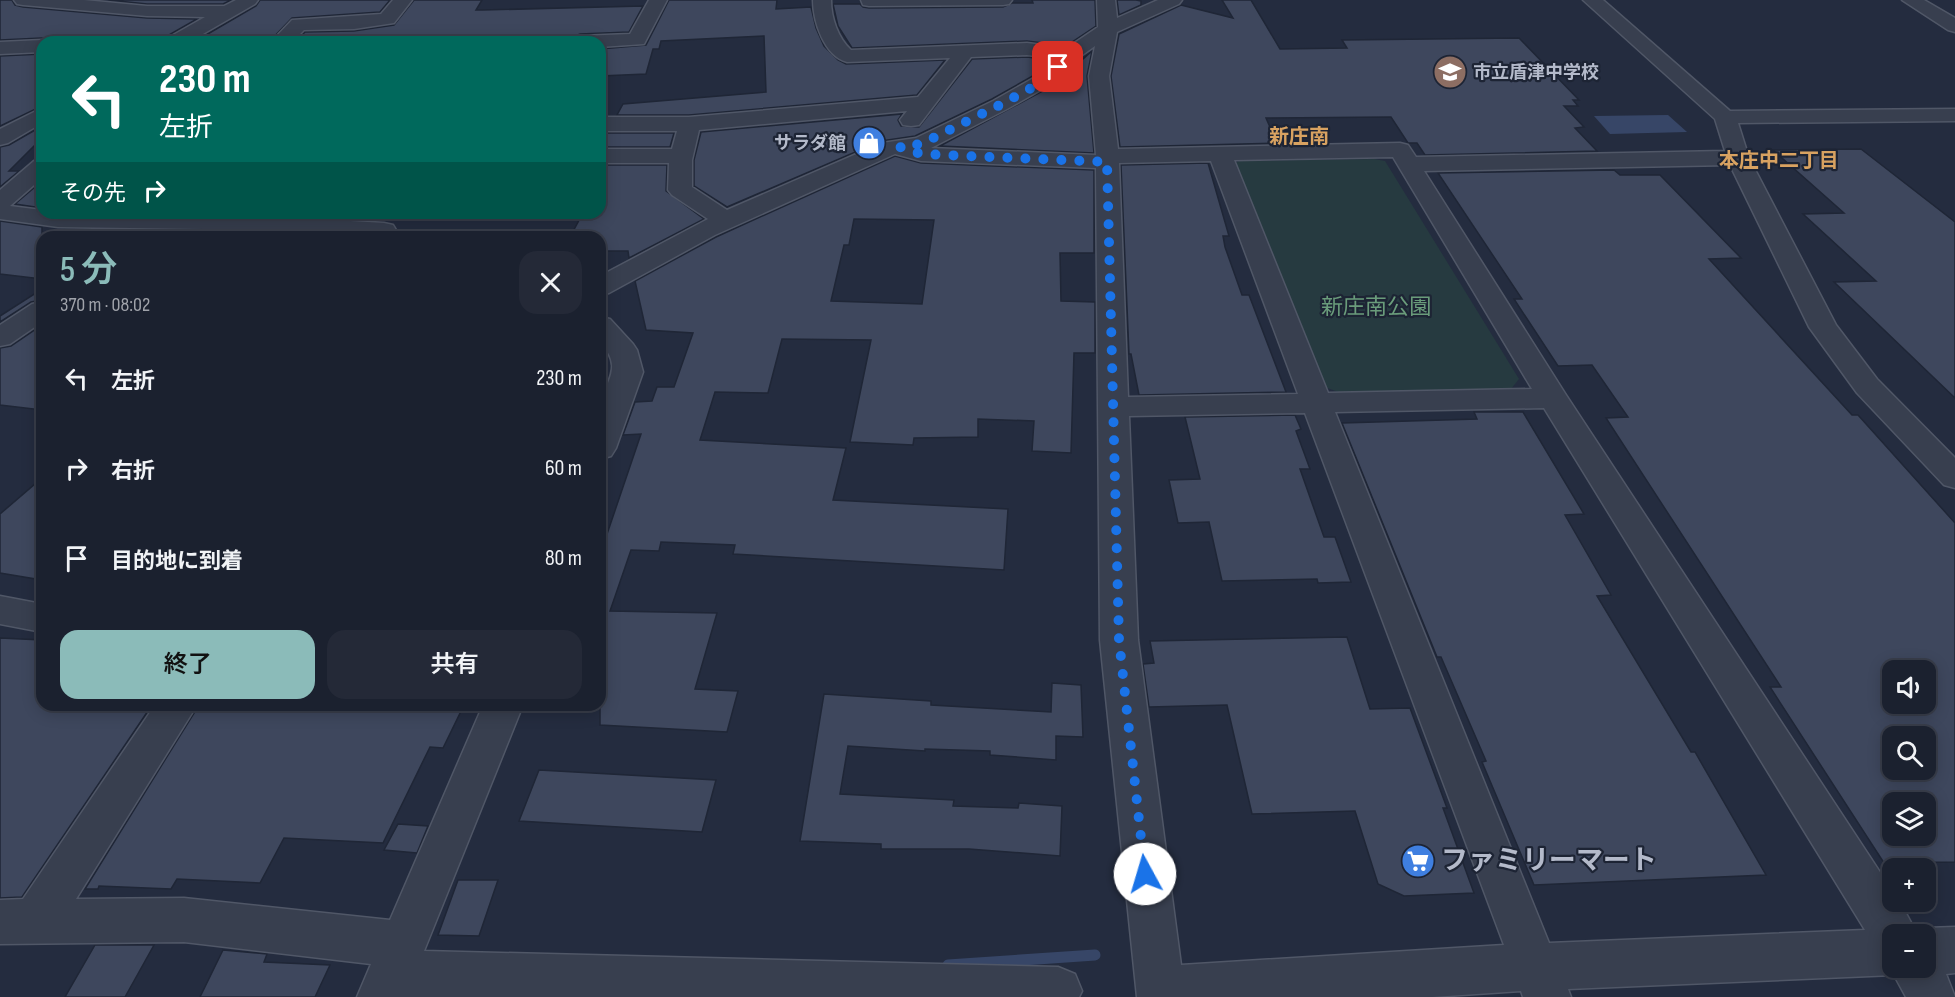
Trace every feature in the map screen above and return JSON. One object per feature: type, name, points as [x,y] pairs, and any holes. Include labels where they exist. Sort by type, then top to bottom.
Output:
[{"type":"street","points":[[23,0],[147,11],[227,12]]},
{"type":"street","points":[[185,36],[249,0]]},
{"type":"street","points":[[287,36],[299,24],[354,23],[387,19],[403,0]]},
{"type":"street","points":[[610,59],[630,51],[658,0]]},
{"type":"street","points":[[822,0],[825,23],[842,53],[848,56],[964,53]]},
{"type":"street","points":[[987,0],[988,17],[997,24],[999,50]]},
{"type":"street","points":[[869,1],[1003,0]]},
{"type":"street","points":[[1106,0],[1108,29],[1099,76],[1107,159],[1119,640],[1160,994],[1541,982],[1882,953]]},
{"type":"street","points":[[606,283],[639,262],[725,220],[895,147],[921,144],[1000,105],[1046,80],[1071,54],[1108,29],[1173,0]]},
{"type":"street","points":[[1592,0],[1725,117],[1738,158],[1823,327],[1867,386],[1955,477]]},
{"type":"street","points":[[1911,0],[1955,26]]},
{"type":"street","points":[[606,41],[637,40]]},
{"type":"street","points":[[0,48],[32,47]]},
{"type":"street","points":[[0,66],[32,47]]},
{"type":"street","points":[[895,147],[925,102],[964,53],[969,50],[1027,49],[1071,54]]},
{"type":"street","points":[[606,124],[689,124],[925,102]]},
{"type":"street","points":[[1725,117],[1955,115]]},
{"type":"street","points":[[0,138],[36,117]]},
{"type":"street","points":[[689,124],[682,156],[680,190],[725,220]]},
{"type":"street","points":[[895,147],[921,154],[1107,159],[1400,150],[1553,398],[1888,924]]},
{"type":"street","points":[[1220,154],[1541,982]]},
{"type":"street","points":[[606,156],[682,156]]},
{"type":"street","points":[[1409,164],[1738,158]]},
{"type":"street","points":[[0,202],[36,171]]},
{"type":"street","points":[[0,212],[36,217]]},
{"type":"street","points":[[51,219],[87,219]]},
{"type":"street","points":[[301,219],[359,221],[383,231]]},
{"type":"street","points":[[58,220],[70,231]]},
{"type":"street","points":[[606,262],[639,262]]},
{"type":"street","points":[[1,337],[36,314]]},
{"type":"street","points":[[606,332],[623,350],[628,372],[606,432]]},
{"type":"street","points":[[1114,407],[1553,398]]},
{"type":"street","points":[[0,610],[36,617]]},
{"type":"street","points":[[17,922],[173,711]]},
{"type":"street","points":[[391,972],[500,711]]},
{"type":"street","points":[[17,922],[184,920],[391,972],[1058,991]]},
{"type":"street","points":[[1936,951],[1955,950]]},
{"type":"street","points":[[1921,978],[1933,997]]},
{"type":"green space","name":"新庄南公園","points":[[1374,159],[1385,161],[1519,379],[1511,389],[1338,392],[1317,384],[1231,166],[1239,161]]},
{"type":"water","points":[[1668,115],[1687,132],[1610,134],[1594,116]]},
{"type":"building","points":[[0,0],[12,0],[15,5],[23,7],[147,18],[197,19],[167,36],[36,36],[36,38],[0,40]]},
{"type":"building","points":[[108,0],[231,0],[223,4],[147,4]]},
{"type":"building","points":[[260,0],[390,0],[380,12],[292,18],[275,36],[204,36],[256,6]]},
{"type":"building","points":[[414,0],[482,0],[476,10],[643,6],[629,32],[575,36],[301,36],[305,32],[354,31],[394,25]]},
{"type":"building","points":[[669,0],[777,0],[776,9],[811,7],[816,28],[824,46],[838,60],[846,64],[945,60],[917,95],[689,115],[617,115],[623,104],[766,92],[764,36],[661,41],[659,49],[653,49],[646,74],[606,76],[606,48],[646,45]]},
{"type":"building","points":[[1032,0],[1095,0],[1096,26],[1066,46],[1027,41],[852,48],[838,26],[833,4],[860,4],[869,8],[1003,7],[1012,3],[1033,3]]},
{"type":"building","points":[[1117,0],[1141,1],[1141,5],[1119,15]]},
{"type":"building","points":[[1222,0],[1251,0],[1280,49],[1347,48],[1342,40],[1519,38],[1579,100],[1573,100],[1578,106],[1564,106],[1584,127],[1575,128],[1597,151],[1425,155],[1417,143],[1408,143],[1391,117],[1266,118],[1277,143],[1120,147],[1111,76],[1119,34],[1181,5],[1233,18]]},
{"type":"building","points":[[1092,51],[1087,76],[1094,153],[940,146],[1054,85]]},
{"type":"building","points":[[36,54],[36,109],[0,126],[0,56]]},
{"type":"building","points":[[1027,57],[1051,60],[1038,73],[992,99],[915,136],[881,141],[727,207],[694,186],[694,160],[701,132],[902,114],[898,120],[901,126],[919,127],[972,59]]},
{"type":"building","points":[[36,129],[36,144],[9,171],[19,171],[0,187],[0,147],[9,145]]},
{"type":"building","points":[[606,133],[674,133],[670,147],[606,147]]},
{"type":"building","points":[[1861,149],[1955,222],[1955,398],[1834,282],[1876,281],[1803,214],[1844,213],[1773,150]]},
{"type":"building","points":[[895,156],[921,163],[1094,170],[1094,253],[1060,253],[1061,301],[1095,302],[1095,353],[1074,353],[1071,453],[1032,451],[1034,421],[978,419],[978,437],[914,438],[913,445],[850,442],[871,340],[782,339],[768,393],[715,392],[700,440],[846,448],[833,500],[1008,509],[1004,570],[733,554],[735,545],[661,542],[659,551],[631,550],[610,611],[717,613],[695,689],[738,691],[727,732],[600,725],[600,711],[606,711],[606,537],[641,434],[623,435],[635,402],[652,401],[657,387],[674,387],[693,333],[646,330],[635,281],[716,237]],"holes":[[[854,219],[934,220],[922,304],[831,301],[844,245],[849,245]]]},
{"type":"building","points":[[1208,163],[1229,236],[1223,236],[1225,247],[1242,295],[1249,295],[1286,392],[1139,395],[1131,354],[1129,354],[1121,165]]},
{"type":"building","points":[[606,165],[667,165],[666,191],[704,219],[629,258],[628,251],[606,251],[606,231],[573,231],[580,219],[606,219]]},
{"type":"building","points":[[1614,170],[1620,175],[1660,175],[1741,258],[1709,259],[1852,415],[1858,415],[1955,523],[1955,862],[1936,862],[1936,858],[1882,858],[1882,860],[1770,687],[1781,687],[1606,418],[1628,417],[1592,365],[1558,366],[1514,299],[1522,299],[1438,173]]},
{"type":"building","points":[[36,186],[36,207],[15,204]]},
{"type":"building","points":[[0,221],[42,227],[42,231],[36,231],[36,278],[0,274]]},
{"type":"building","points":[[36,293],[36,301],[0,322],[0,316]]},
{"type":"building","points":[[36,329],[36,409],[0,405],[0,348],[11,346]]},
{"type":"building","points":[[1474,412],[1523,412],[1584,514],[1565,515],[1611,595],[1597,596],[1691,752],[1695,752],[1766,875],[1534,885],[1482,762],[1486,761],[1441,657],[1437,657],[1342,423],[1477,419]]},
{"type":"building","points":[[1295,415],[1301,429],[1296,431],[1310,469],[1300,469],[1324,537],[1335,537],[1351,582],[1318,583],[1317,579],[1222,581],[1209,522],[1178,523],[1169,480],[1200,479],[1185,417]]},
{"type":"building","points":[[36,483],[36,579],[0,573],[0,514]]},
{"type":"building","points":[[1347,637],[1370,709],[1410,708],[1447,808],[1443,808],[1474,893],[1404,896],[1378,884],[1355,811],[1252,814],[1227,705],[1149,707],[1143,664],[1154,663],[1150,641]]},
{"type":"building","points":[[0,638],[36,640],[36,711],[148,711],[22,897],[0,898]]},
{"type":"building","points":[[1052,683],[1081,685],[1083,737],[1056,736],[1056,760],[990,755],[990,751],[925,749],[925,751],[848,746],[840,794],[954,800],[953,806],[1018,808],[1019,803],[1062,806],[1060,856],[969,849],[881,849],[881,844],[800,841],[824,694],[931,701],[931,705],[1051,712]]},
{"type":"building","points":[[195,711],[461,711],[443,748],[430,747],[383,843],[284,838],[260,883],[177,879],[171,889],[99,886],[98,889],[85,889]]},
{"type":"building","points":[[539,770],[716,780],[702,832],[519,821]]},
{"type":"building","points":[[398,824],[428,826],[417,853],[384,850]]},
{"type":"building","points":[[458,880],[498,880],[479,936],[438,935]]},
{"type":"building","points":[[95,945],[154,945],[125,997],[65,997]]},
{"type":"building","points":[[223,950],[267,954],[264,962],[330,965],[315,997],[200,997]]},
{"type":"waterway","points":[[948,965],[1095,955]]},
{"type":"place","name":"市立盾津中学校","points":[[1450,72]]},
{"type":"place","name":"サラダ館","points":[[869,143]]},
{"type":"place","name":"ファミリーマート","points":[[1418,861]]},
{"type":"district","name":"新庄南","points":[[1299,137]]},
{"type":"district","name":"本庄中二丁目","points":[[1779,161]]},
{"type":"route","points":[[1058,67],[1046,80],[1000,105],[921,144],[900,147],[921,154],[1107,162],[1119,640],[1145,874]]}]
